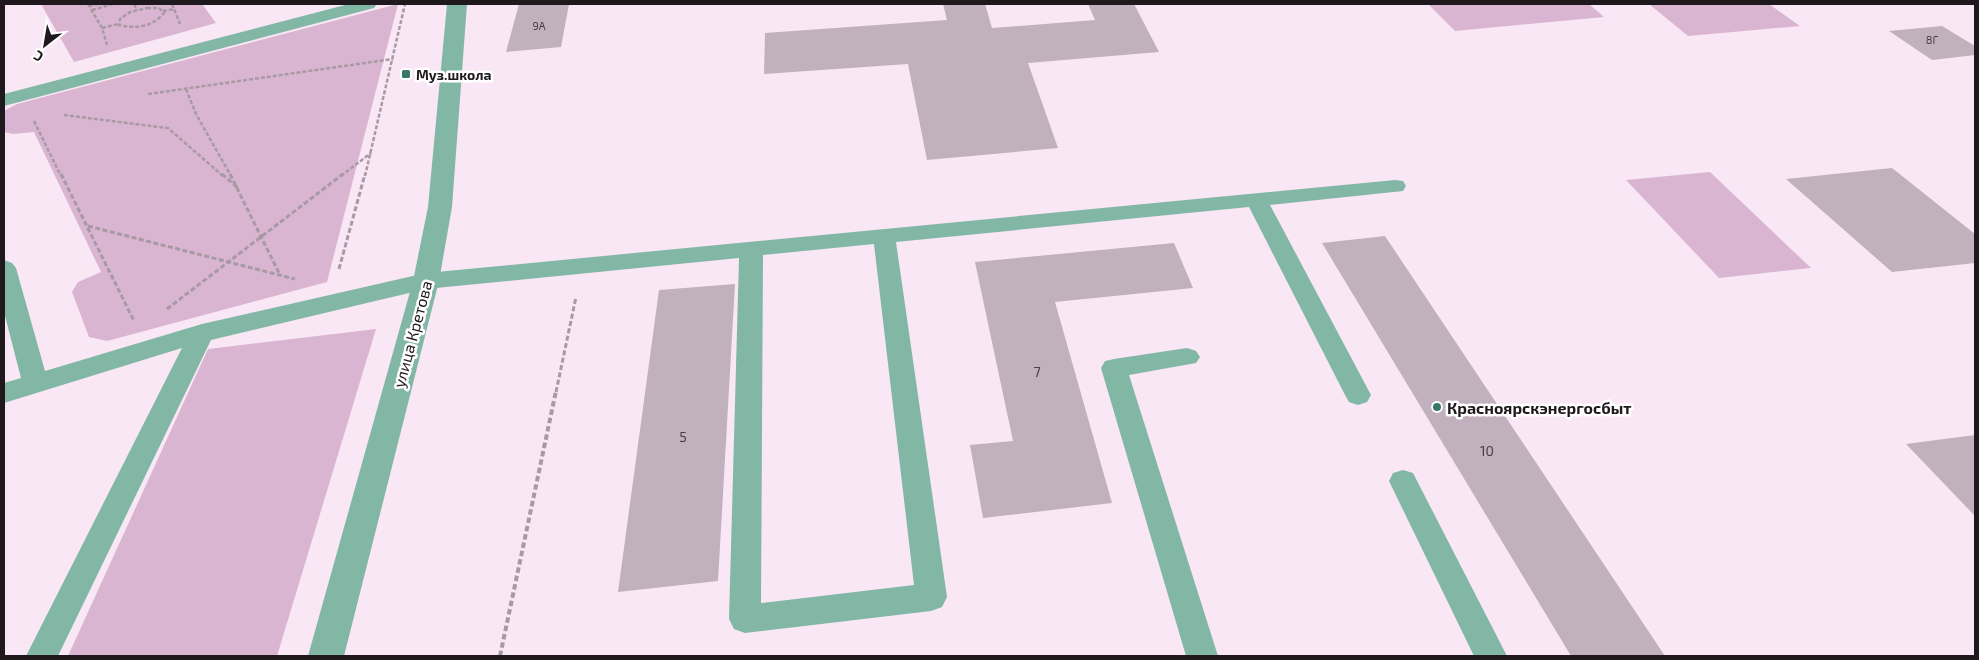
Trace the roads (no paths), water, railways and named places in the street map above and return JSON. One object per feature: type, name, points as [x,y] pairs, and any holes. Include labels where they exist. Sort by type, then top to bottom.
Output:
[{"type":"street","name":"улица Кретова","points":[[326,656],[426,281],[440,208],[457,4]]},
{"type":"lane","points":[[4,100],[368,4]]},
{"type":"lane","points":[[4,393],[35,382],[202,333],[426,281],[1396,186]]},
{"type":"lane","points":[[1256,199],[1358,395]]},
{"type":"lane","points":[[752,249],[745,620],[931,597],[884,235]]},
{"type":"lane","points":[[4,268],[35,382]]},
{"type":"lane","points":[[42,656],[202,333]]},
{"type":"lane","points":[[1187,357],[1114,368],[1202,656]]},
{"type":"lane","points":[[1403,482],[1491,656]]},
{"type":"place","name":"Муз.школа","points":[[406,74]]},
{"type":"place","name":"Красноярскэнергосбыт","points":[[1437,407]]}]
